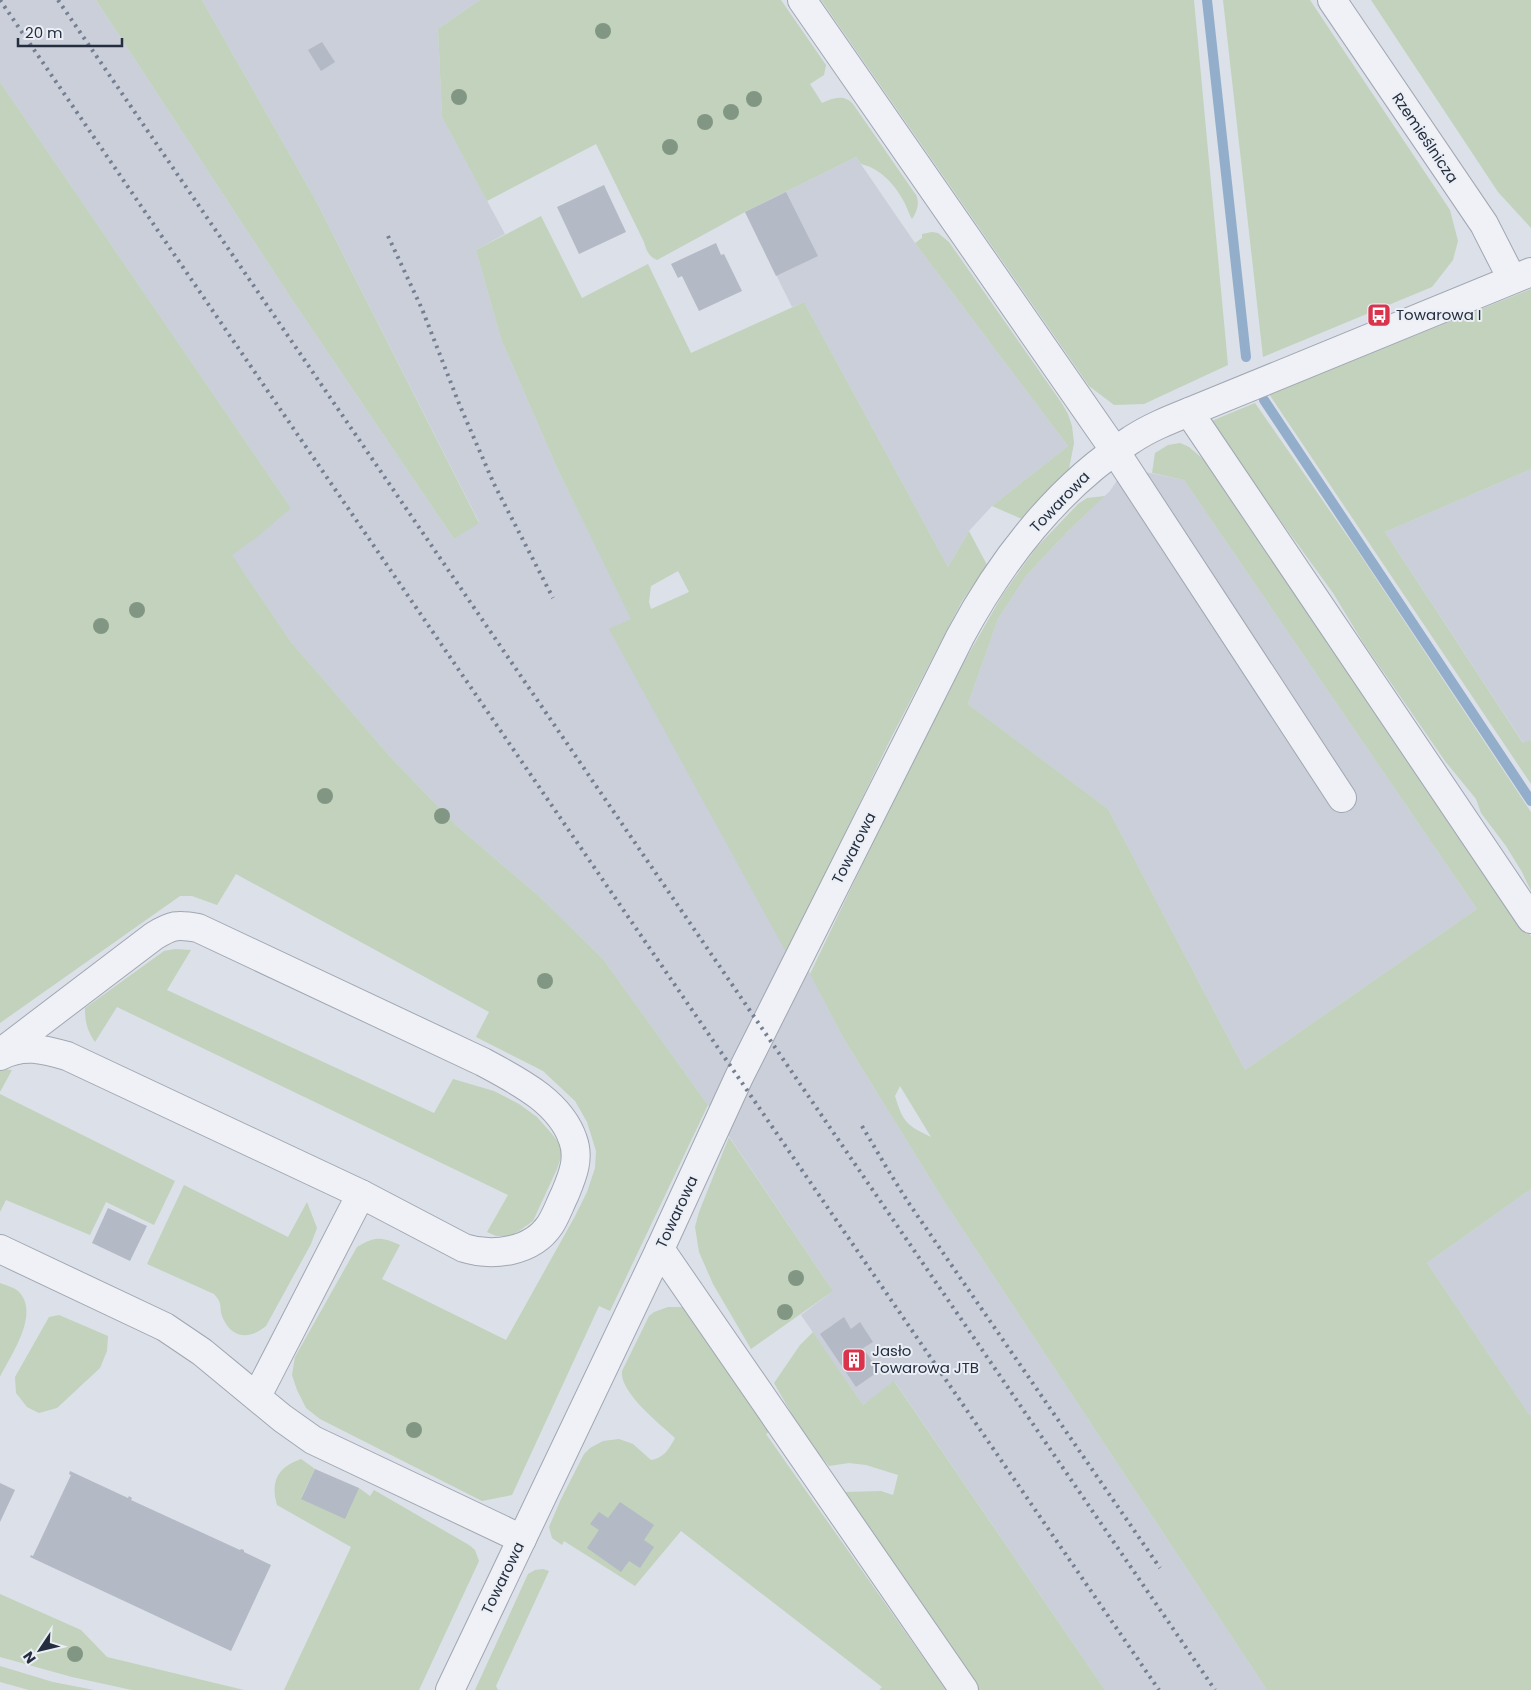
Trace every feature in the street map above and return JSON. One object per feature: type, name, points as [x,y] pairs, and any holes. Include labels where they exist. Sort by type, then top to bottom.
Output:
[{"type":"street","points":[[802,0],[1115,451],[1342,798]]},
{"type":"street","name":"Rzemieślnicza","points":[[1332,0],[1484,224],[1522,276]]},
{"type":"street","name":"Towarowa","points":[[450,1690],[660,1249],[739,1077],[975,609],[1027,536],[1072,485],[1115,451],[1145,432],[1189,412],[1522,276]]},
{"type":"street","points":[[1189,412],[1531,919]]},
{"type":"street","points":[[184,925],[198,928],[517,1080],[545,1100],[560,1117],[573,1140],[576,1160],[570,1182],[550,1225],[541,1236],[517,1249],[497,1252],[474,1251],[464,1248],[362,1194],[67,1056],[44,1049],[27,1048],[0,1055],[154,936],[168,927],[184,925]]},
{"type":"street","points":[[257,1396],[362,1194]]},
{"type":"street","points":[[0,1249],[165,1327],[202,1352],[282,1418],[313,1440],[522,1539]]},
{"type":"street","points":[[660,1249],[964,1690]]},
{"type":"shaded area","points":[[0,0],[96,0],[293,301],[454,539],[479,522],[315,199],[202,0],[480,0],[438,29],[442,117],[505,234],[476,250],[501,339],[558,470],[737,832],[844,1039],[944,1201],[1267,1690],[1105,1690],[895,1382],[863,1405],[801,1315],[833,1291],[708,1105],[603,959],[541,898],[457,826],[393,760],[291,642],[242,570],[0,287],[291,508],[0,82]]},
{"type":"shaded area","points":[[856,157],[915,243],[1068,446],[992,506],[969,531],[948,567],[804,302],[792,307],[745,212]]},
{"type":"shaded area","points":[[1125,468],[1184,480],[1477,909],[1245,1070],[1108,809],[968,704],[998,619],[1026,576],[1067,532],[1110,491]]},
{"type":"shaded area","points":[[1531,469],[1531,740],[1524,744],[1385,532]]},
{"type":"shaded area","points":[[1531,1189],[1531,1417],[1427,1263]]},
{"type":"green space","points":[[96,0],[202,0],[315,199],[479,523],[454,539],[293,301]]},
{"type":"green space","points":[[480,0],[781,0],[826,65],[824,75],[810,84],[822,103],[834,98],[842,98],[853,104],[916,195],[918,204],[915,213],[912,219],[891,182],[874,169],[861,164],[856,157],[745,212],[657,260],[647,250],[596,144],[487,201],[442,117],[438,29]]},
{"type":"green space","points":[[821,0],[1194,0],[1228,365],[1144,404],[1114,405],[1089,386]]},
{"type":"green space","points":[[1223,0],[1310,0],[1450,210],[1458,241],[1453,260],[1432,287],[1263,357]]},
{"type":"green space","points":[[1371,0],[1531,0],[1531,228],[1498,192]]},
{"type":"green space","points":[[0,82],[291,508],[232,555],[291,642],[393,760],[457,826],[541,898],[603,959],[708,1105],[610,1311],[599,1306],[512,1495],[482,1501],[320,1419],[306,1408],[292,1375],[295,1357],[357,1247],[374,1239],[388,1240],[400,1245],[382,1279],[506,1340],[574,1218],[587,1192],[595,1168],[596,1151],[587,1122],[575,1101],[543,1071],[476,1037],[489,1012],[236,874],[217,905],[192,896],[180,896],[0,1023]]},
{"type":"green space","points":[[541,216],[582,298],[648,264],[691,353],[804,302],[948,567],[969,531],[987,565],[962,601],[891,738],[787,954],[609,629],[631,619],[558,470],[501,339],[476,250]],"holes":[[[678,571],[689,592],[651,609],[649,602],[651,586]]]},
{"type":"green space","points":[[938,233],[949,242],[1061,402],[1072,426],[1074,443],[1069,469],[1022,519],[992,506],[1068,446],[915,243],[922,238],[922,234]]},
{"type":"green space","points":[[1531,289],[1531,469],[1385,532],[1523,743],[1531,740],[1531,784],[1269,394]]},
{"type":"green space","points":[[1255,403],[1355,547],[1531,812],[1531,891],[1506,846],[1481,813],[1476,799],[1445,761],[1364,644],[1333,593],[1209,422]]},
{"type":"green space","points":[[1180,443],[1189,447],[1203,459],[1531,936],[1531,1189],[1427,1263],[1531,1417],[1531,1690],[1267,1690],[944,1201],[844,1039],[810,974],[888,811],[964,662],[1003,594],[1036,548],[1078,504],[1087,498],[1105,496],[1067,532],[1026,576],[998,619],[968,704],[1108,809],[1245,1070],[1477,909],[1184,480],[1152,473],[1155,453],[1168,445]],"holes":[[[900,1086],[931,1137],[911,1126],[903,1117],[895,1096]]]},
{"type":"green space","points":[[175,949],[191,950],[167,990],[434,1113],[453,1079],[494,1091],[519,1104],[537,1117],[559,1143],[561,1157],[533,1221],[512,1236],[496,1236],[487,1232],[508,1195],[117,1007],[95,1042],[87,1026],[85,1008],[164,951]]},
{"type":"green space","points":[[3,1069],[12,1070],[0,1092],[0,1071]]},
{"type":"green space","points":[[0,1094],[175,1181],[154,1225],[106,1202],[90,1235],[6,1200],[0,1212]]},
{"type":"green space","points":[[729,1137],[833,1291],[751,1349],[713,1284],[699,1252],[695,1227],[699,1212]]},
{"type":"green space","points":[[184,1185],[288,1237],[307,1202],[317,1228],[311,1244],[266,1326],[260,1331],[247,1335],[235,1333],[226,1324],[222,1316],[220,1302],[214,1294],[147,1264]]},
{"type":"green space","points":[[0,1283],[18,1291],[24,1300],[26,1311],[22,1334],[0,1377]]},
{"type":"green space","points":[[668,1307],[683,1307],[693,1311],[773,1429],[766,1434],[946,1690],[879,1690],[882,1687],[681,1531],[635,1586],[564,1541],[562,1545],[552,1538],[549,1527],[584,1454],[590,1448],[603,1441],[619,1439],[633,1444],[651,1460],[663,1455],[675,1438],[633,1398],[623,1379],[622,1371],[649,1316]]},
{"type":"green space","points":[[59,1315],[108,1336],[107,1351],[100,1368],[57,1408],[39,1413],[27,1407],[16,1393],[15,1377],[49,1317]]},
{"type":"green space","points":[[813,1332],[863,1405],[894,1381],[1105,1690],[972,1690],[843,1492],[881,1491],[893,1495],[898,1475],[866,1465],[849,1463],[829,1466],[806,1439],[774,1383],[800,1345]]},
{"type":"green space","points":[[301,1459],[315,1469],[301,1498],[359,1488],[370,1496],[374,1490],[475,1550],[479,1561],[419,1690],[284,1690],[351,1547],[277,1505],[275,1482],[278,1476],[287,1466]]},
{"type":"green space","points":[[543,1569],[549,1571],[496,1686],[498,1690],[475,1690],[528,1574],[535,1570]]},
{"type":"green space","points":[[0,1594],[81,1630],[107,1657],[244,1690],[132,1690],[72,1677],[0,1657]]},
{"type":"green space","points":[[0,1666],[53,1682],[94,1690],[29,1690],[0,1682]]},
{"type":"building","points":[[322,42],[335,62],[321,71],[308,50]]},
{"type":"building","points":[[604,185],[626,232],[579,254],[557,207]]},
{"type":"building","points":[[786,192],[818,256],[776,276],[745,212]]},
{"type":"building","points":[[716,243],[721,255],[724,254],[742,291],[699,311],[682,276],[678,278],[671,264]]},
{"type":"building","points":[[108,1208],[147,1226],[130,1261],[92,1243]]},
{"type":"building","name":"Jasło Towarowa JTB","points":[[844,1317],[851,1329],[860,1322],[873,1342],[863,1348],[879,1371],[856,1387],[820,1334]]},
{"type":"building","points":[[315,1469],[359,1488],[345,1519],[301,1499]]},
{"type":"building","points":[[70,1471],[128,1498],[129,1496],[132,1498],[131,1500],[240,1550],[244,1550],[244,1552],[271,1565],[231,1651],[30,1557],[31,1555],[33,1556],[71,1475],[69,1474]]},
{"type":"building","points":[[0,1483],[15,1490],[0,1522]]},
{"type":"building","points":[[620,1502],[654,1525],[644,1540],[654,1547],[640,1568],[629,1561],[621,1572],[587,1548],[599,1530],[590,1524],[599,1512],[608,1518]]},
{"type":"waterway","points":[[1207,0],[1246,357]]},
{"type":"waterway","points":[[1264,400],[1531,801]]},
{"type":"railway","points":[[0,0],[1159,1690]]},
{"type":"railway","points":[[58,0],[1215,1690]]},
{"type":"railway","points":[[388,236],[422,309],[460,406],[494,484],[553,598]]},
{"type":"railway","points":[[862,1126],[908,1202],[1160,1568]]},
{"type":"place","name":"Towarowa I","points":[[1379,315]]},
{"type":"place","name":"Jasło Towarowa JTB","points":[[854,1360]]}]
